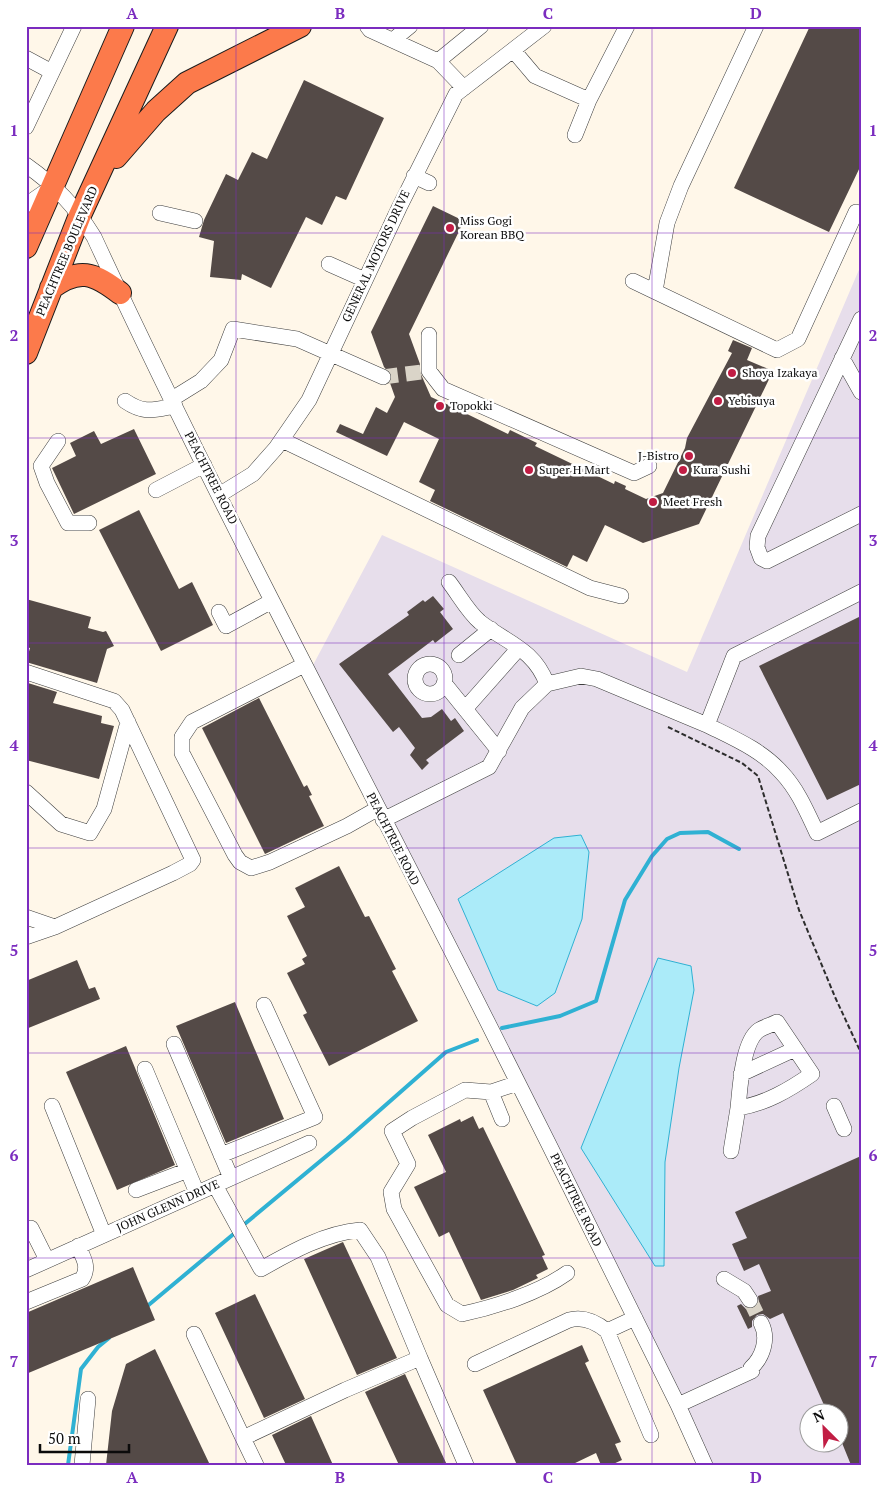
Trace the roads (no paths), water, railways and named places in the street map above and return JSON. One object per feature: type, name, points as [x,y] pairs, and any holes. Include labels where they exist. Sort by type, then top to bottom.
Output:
[{"type":"highway","points":[[26,247],[123,26]]},
{"type":"highway","name":"PEACHTREE BOULEVARD","points":[[26,353],[80,215],[168,26]]},
{"type":"highway","points":[[98,177],[156,111],[187,83],[199,75],[300,26]]},
{"type":"highway","points":[[51,288],[67,278],[86,274],[98,277],[120,293]]},
{"type":"street","points":[[26,127],[74,26]]},
{"type":"street","points":[[367,26],[370,30],[438,61],[464,88]]},
{"type":"street","points":[[392,40],[410,26]]},
{"type":"street","points":[[438,61],[481,26]]},
{"type":"street","name":"GENERAL MOTORS DRIVE","points":[[219,495],[253,474],[282,440],[310,400],[414,176],[437,144],[453,114],[456,94],[544,26]]},
{"type":"street","points":[[576,135],[589,100],[627,26]]},
{"type":"street","points":[[655,292],[667,223],[678,193],[756,26]]},
{"type":"street","points":[[513,50],[535,76],[589,100]]},
{"type":"street","points":[[26,58],[52,72]]},
{"type":"street","name":"PEACHTREE ROAD","points":[[26,165],[54,185],[80,215],[94,237],[204,465],[518,1083],[678,1405],[705,1465]]},
{"type":"street","points":[[414,176],[428,183]]},
{"type":"street","points":[[26,205],[54,185]]},
{"type":"street","points":[[633,281],[777,350],[798,339],[856,212]]},
{"type":"street","points":[[160,213],[195,221]]},
{"type":"street","points":[[329,264],[365,280]]},
{"type":"street","points":[[860,321],[758,536],[757,547],[761,558],[767,561],[861,514]]},
{"type":"street","points":[[125,402],[138,410],[151,411],[173,402],[201,381],[221,360],[233,329],[297,339],[383,377]]},
{"type":"street","points":[[429,335],[430,371],[443,389],[634,473],[649,466]]},
{"type":"street","points":[[842,358],[861,392]]},
{"type":"street","points":[[282,440],[590,588],[622,596]]},
{"type":"street","points":[[58,441],[41,466],[47,483],[68,523],[88,523]]},
{"type":"street","points":[[156,490],[204,465]]},
{"type":"street","points":[[449,582],[479,621],[531,655],[542,670],[547,684]]},
{"type":"street","points":[[707,725],[734,656],[861,592]]},
{"type":"street","points":[[218,612],[226,626],[272,601]]},
{"type":"street","points":[[459,655],[491,629]]},
{"type":"street","points":[[465,709],[520,648]]},
{"type":"street","points":[[304,665],[275,682],[192,722],[182,737],[182,754],[240,862],[251,868],[270,862],[347,826],[380,814],[489,767],[522,708],[547,684],[581,676],[597,679],[707,725],[750,746],[782,772],[798,795],[817,833],[861,811]]},
{"type":"street","points":[[26,672],[114,701],[128,722],[193,860],[190,864],[173,873],[55,927],[26,937]]},
{"type":"street","points":[[444,683],[499,751]]},
{"type":"street","points":[[26,792],[61,824],[90,833],[104,809],[128,722]]},
{"type":"street","points":[[26,917],[55,927]]},
{"type":"street","points":[[221,1155],[315,1117],[264,1005]]},
{"type":"street","points":[[731,1151],[741,1074],[748,1046],[757,1031],[777,1022],[812,1074],[789,1090],[752,1106],[738,1108]]},
{"type":"street","points":[[174,1044],[230,1178]]},
{"type":"street","points":[[741,1074],[795,1049]]},
{"type":"street","points":[[145,1069],[197,1193]]},
{"type":"street","points":[[518,1083],[492,1092],[465,1090],[412,1118],[392,1131],[408,1164],[392,1192],[394,1209],[447,1305],[462,1314],[487,1308],[556,1281],[567,1273]]},
{"type":"street","points":[[492,1092],[502,1119]]},
{"type":"street","points":[[52,1106],[104,1235]]},
{"type":"street","points":[[834,1106],[844,1129]]},
{"type":"street","name":"JOHN GLENN DRIVE","points":[[26,1270],[309,1143]]},
{"type":"street","points":[[136,1190],[183,1172],[186,1168]]},
{"type":"street","points":[[216,1185],[261,1269],[283,1257],[342,1232],[360,1230],[378,1257],[466,1465]]},
{"type":"street","points":[[31,1228],[47,1260]]},
{"type":"street","points":[[26,1302],[82,1279],[86,1273],[86,1263],[78,1246]]},
{"type":"street","points":[[724,1279],[744,1291],[750,1300]]},
{"type":"street","points":[[476,1364],[577,1318],[599,1324],[607,1330],[651,1435]]},
{"type":"street","points":[[607,1330],[635,1318]]},
{"type":"street","points":[[678,1405],[752,1369],[759,1360],[764,1343],[761,1323]]},
{"type":"street","points":[[194,1334],[256,1465]]},
{"type":"street","points":[[243,1438],[323,1402],[344,1389],[420,1358]]},
{"type":"street","points":[[82,1465],[88,1399]]},
{"type":"water","points":[[581,835],[589,852],[582,919],[555,993],[537,1006],[498,990],[458,899],[554,838]]},
{"type":"water","points":[[658,958],[691,966],[694,990],[679,1068],[665,1162],[664,1266],[655,1266],[581,1148]]},
{"type":"waterway","points":[[502,1028],[560,1016],[596,1001],[625,900],[652,856],[667,839],[680,833],[708,832],[739,849]]},
{"type":"waterway","points":[[241,1227],[347,1139],[446,1052],[477,1040]]},
{"type":"waterway","points":[[145,1308],[236,1232]]},
{"type":"waterway","points":[[68,1465],[81,1369],[98,1347],[109,1338]]},
{"type":"tunnel","points":[[383,377],[429,371]]},
{"type":"tunnel","points":[[750,1300],[761,1323]]},
{"type":"place","name":"Miss Gogi Korean BBQ","points":[[450,228]]},
{"type":"place","name":"Shoya Izakaya","points":[[732,373]]},
{"type":"place","name":"Yebisuya","points":[[718,401]]},
{"type":"place","name":"Topokki","points":[[440,406]]},
{"type":"place","name":"J-Bistro","points":[[689,456]]},
{"type":"place","name":"Super H Mart","points":[[529,470]]},
{"type":"place","name":"Kura Sushi","points":[[683,470]]},
{"type":"place","name":"Meet Fresh","points":[[653,502]]}]
